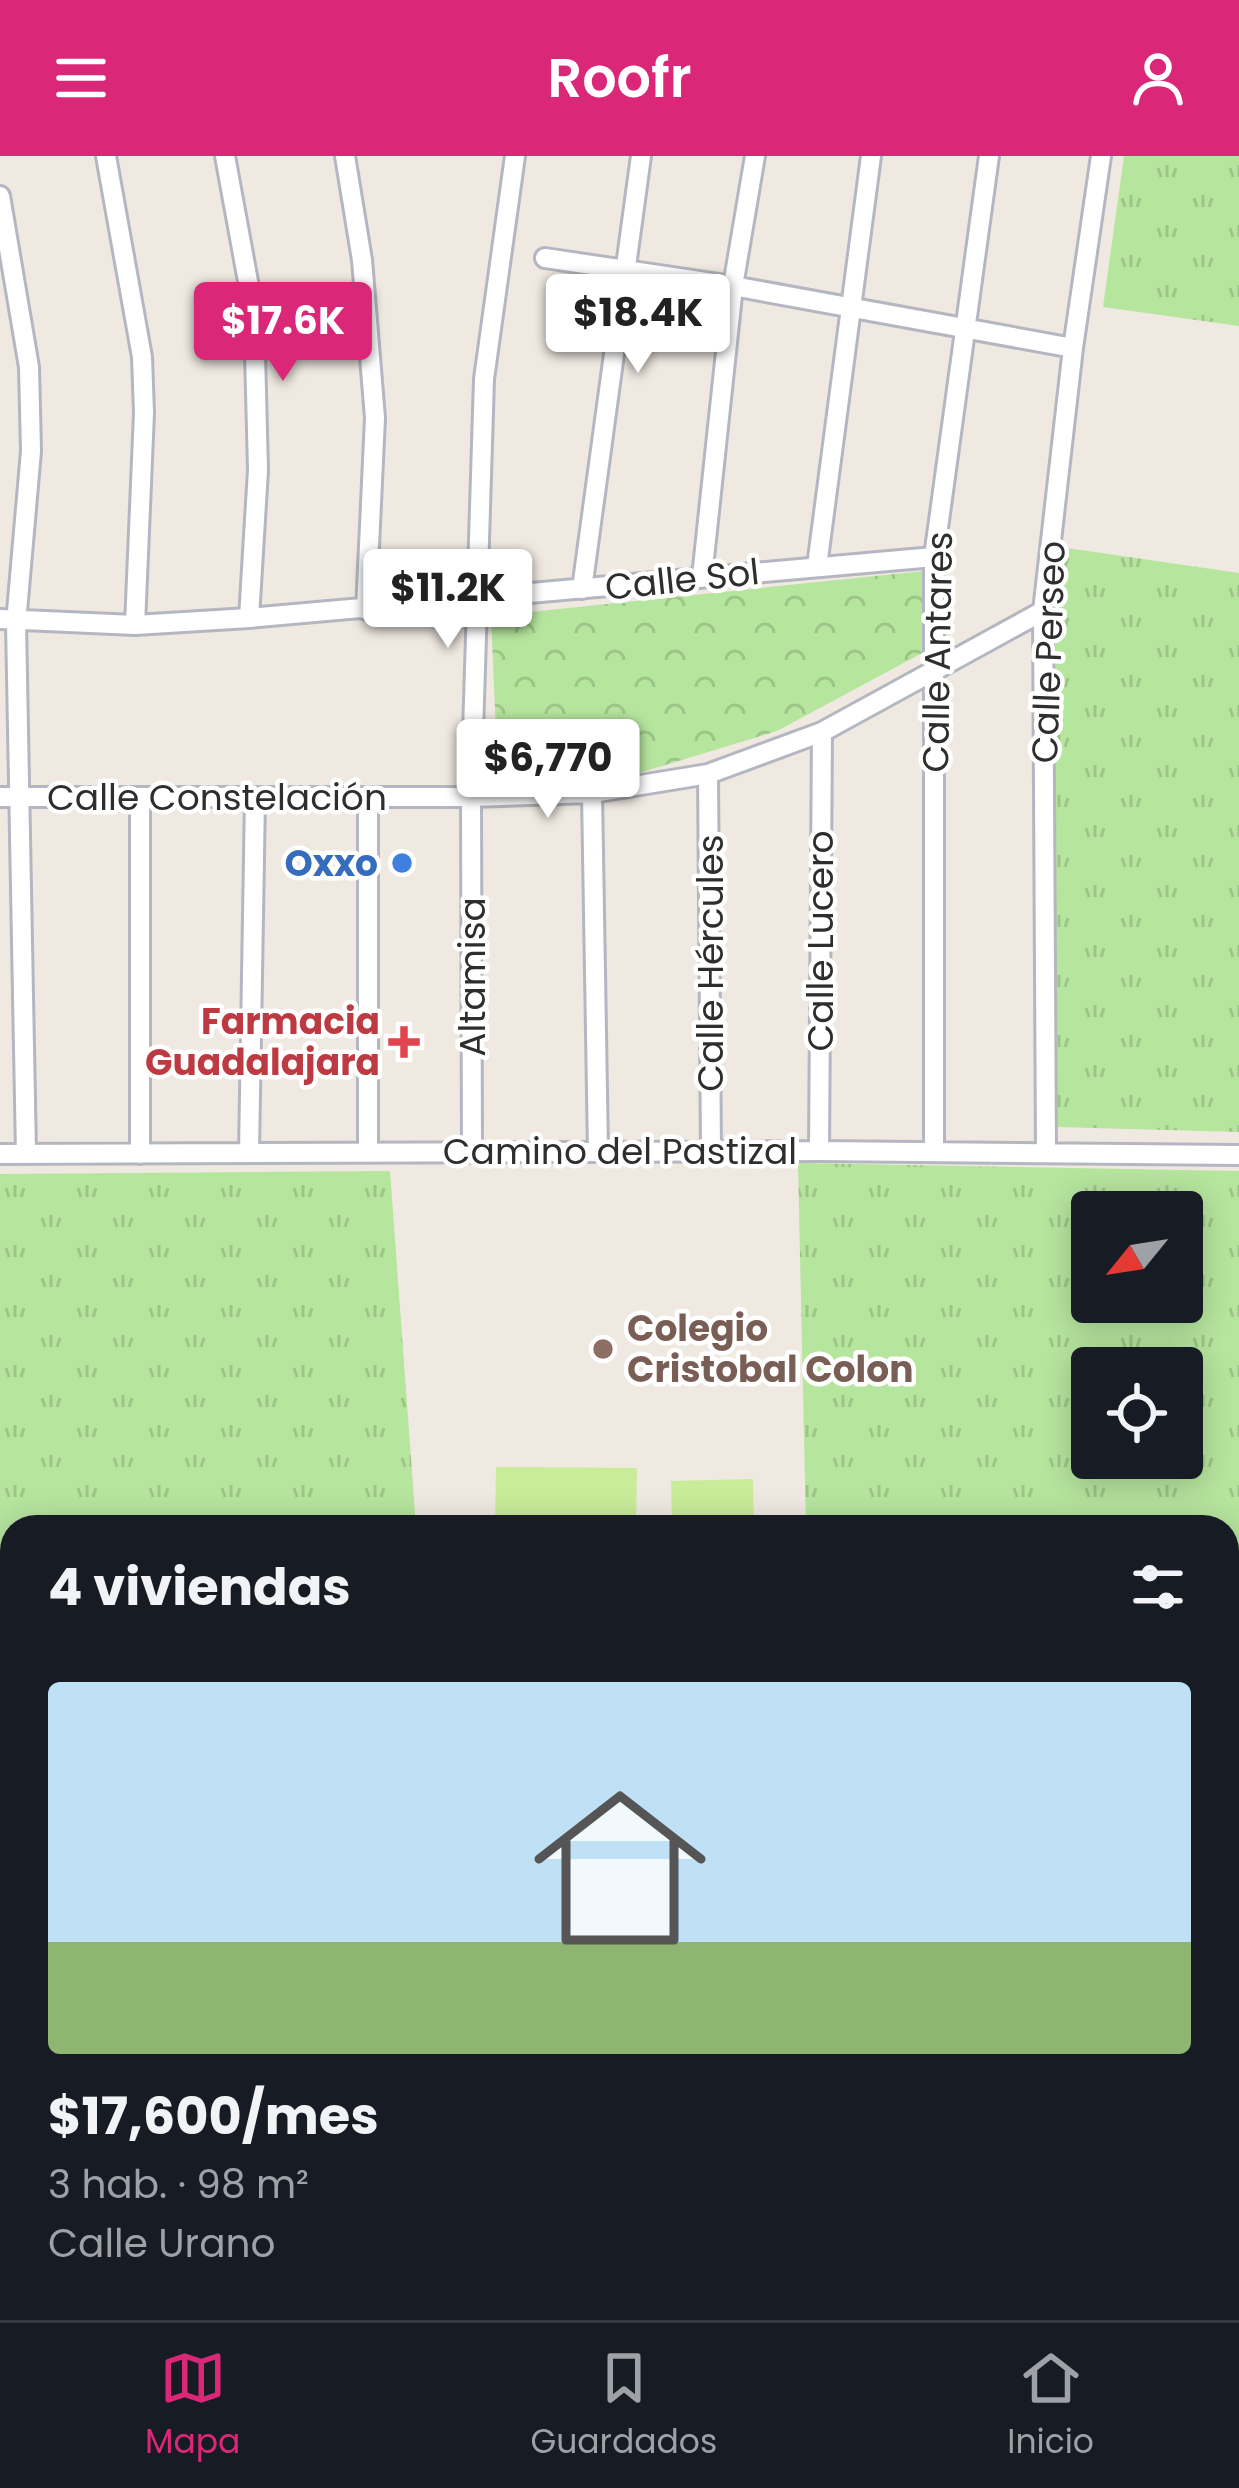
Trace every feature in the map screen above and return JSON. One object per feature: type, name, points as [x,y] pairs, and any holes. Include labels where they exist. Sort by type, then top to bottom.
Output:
[{"type":"street","points":[[106,156],[142,357],[135,626]]},
{"type":"street","points":[[225,156],[254,314],[258,470],[249,618]]},
{"type":"street","points":[[344,156],[362,260],[375,418],[366,610]]},
{"type":"street","name":"Altamisa","points":[[472,1152],[472,797],[484,379],[514,156]]},
{"type":"street","points":[[582,589],[641,156]]},
{"type":"street","points":[[701,577],[734,286],[755,156]]},
{"type":"street","points":[[817,566],[871,156]]},
{"type":"street","name":"Calle Antares","points":[[934,1151],[934,557],[989,156]]},
{"type":"street","name":"Calle Perseo","points":[[1046,1151],[1042,610],[1101,156]]},
{"type":"street","points":[[0,196],[29,367],[31,451],[8,621],[9,797],[26,1154]]},
{"type":"street","points":[[545,258],[734,286],[1073,348]]},
{"type":"street","name":"Calle Sol","points":[[8,621],[135,626],[366,610],[934,557]]},
{"type":"street","name":"Calle Constelación","points":[[9,797],[472,797],[592,793],[708,775],[822,732],[1042,610]]},
{"type":"street","name":"Calle Lucero","points":[[819,1150],[822,732]]},
{"type":"street","name":"Calle Hércules","points":[[708,775],[711,1152]]},
{"type":"street","points":[[592,793],[598,1152]]},
{"type":"street","points":[[140,798],[140,1154]]},
{"type":"street","points":[[248,1153],[255,798]]},
{"type":"street","points":[[368,798],[368,1151]]},
{"type":"street","name":"Camino del Pastizal","points":[[0,1154],[819,1150],[1239,1155]]},
{"type":"green space","points":[[1124,156],[1239,156],[1239,326],[1103,307]]},
{"type":"green space","points":[[1060,547],[1239,573],[1239,1132],[1057,1127],[1053,622]]},
{"type":"green space","points":[[924,571],[924,652],[777,731],[639,773],[498,778],[491,616]]},
{"type":"green space","points":[[798,1163],[1239,1171],[1239,1515],[806,1515]]},
{"type":"green space","points":[[390,1171],[415,1515],[0,1515],[0,1174]]},
{"type":"green space","points":[[496,1467],[637,1468],[636,1515],[495,1515]]},
{"type":"green space","points":[[753,1479],[754,1515],[672,1515],[671,1481]]},
{"type":"place","name":"Oxxo","points":[[402,863]]},
{"type":"place","name":"Farmacia Guadalajara","points":[[404,1042]]},
{"type":"place","name":"Colegio Cristobal Colon","points":[[603,1349]]}]
